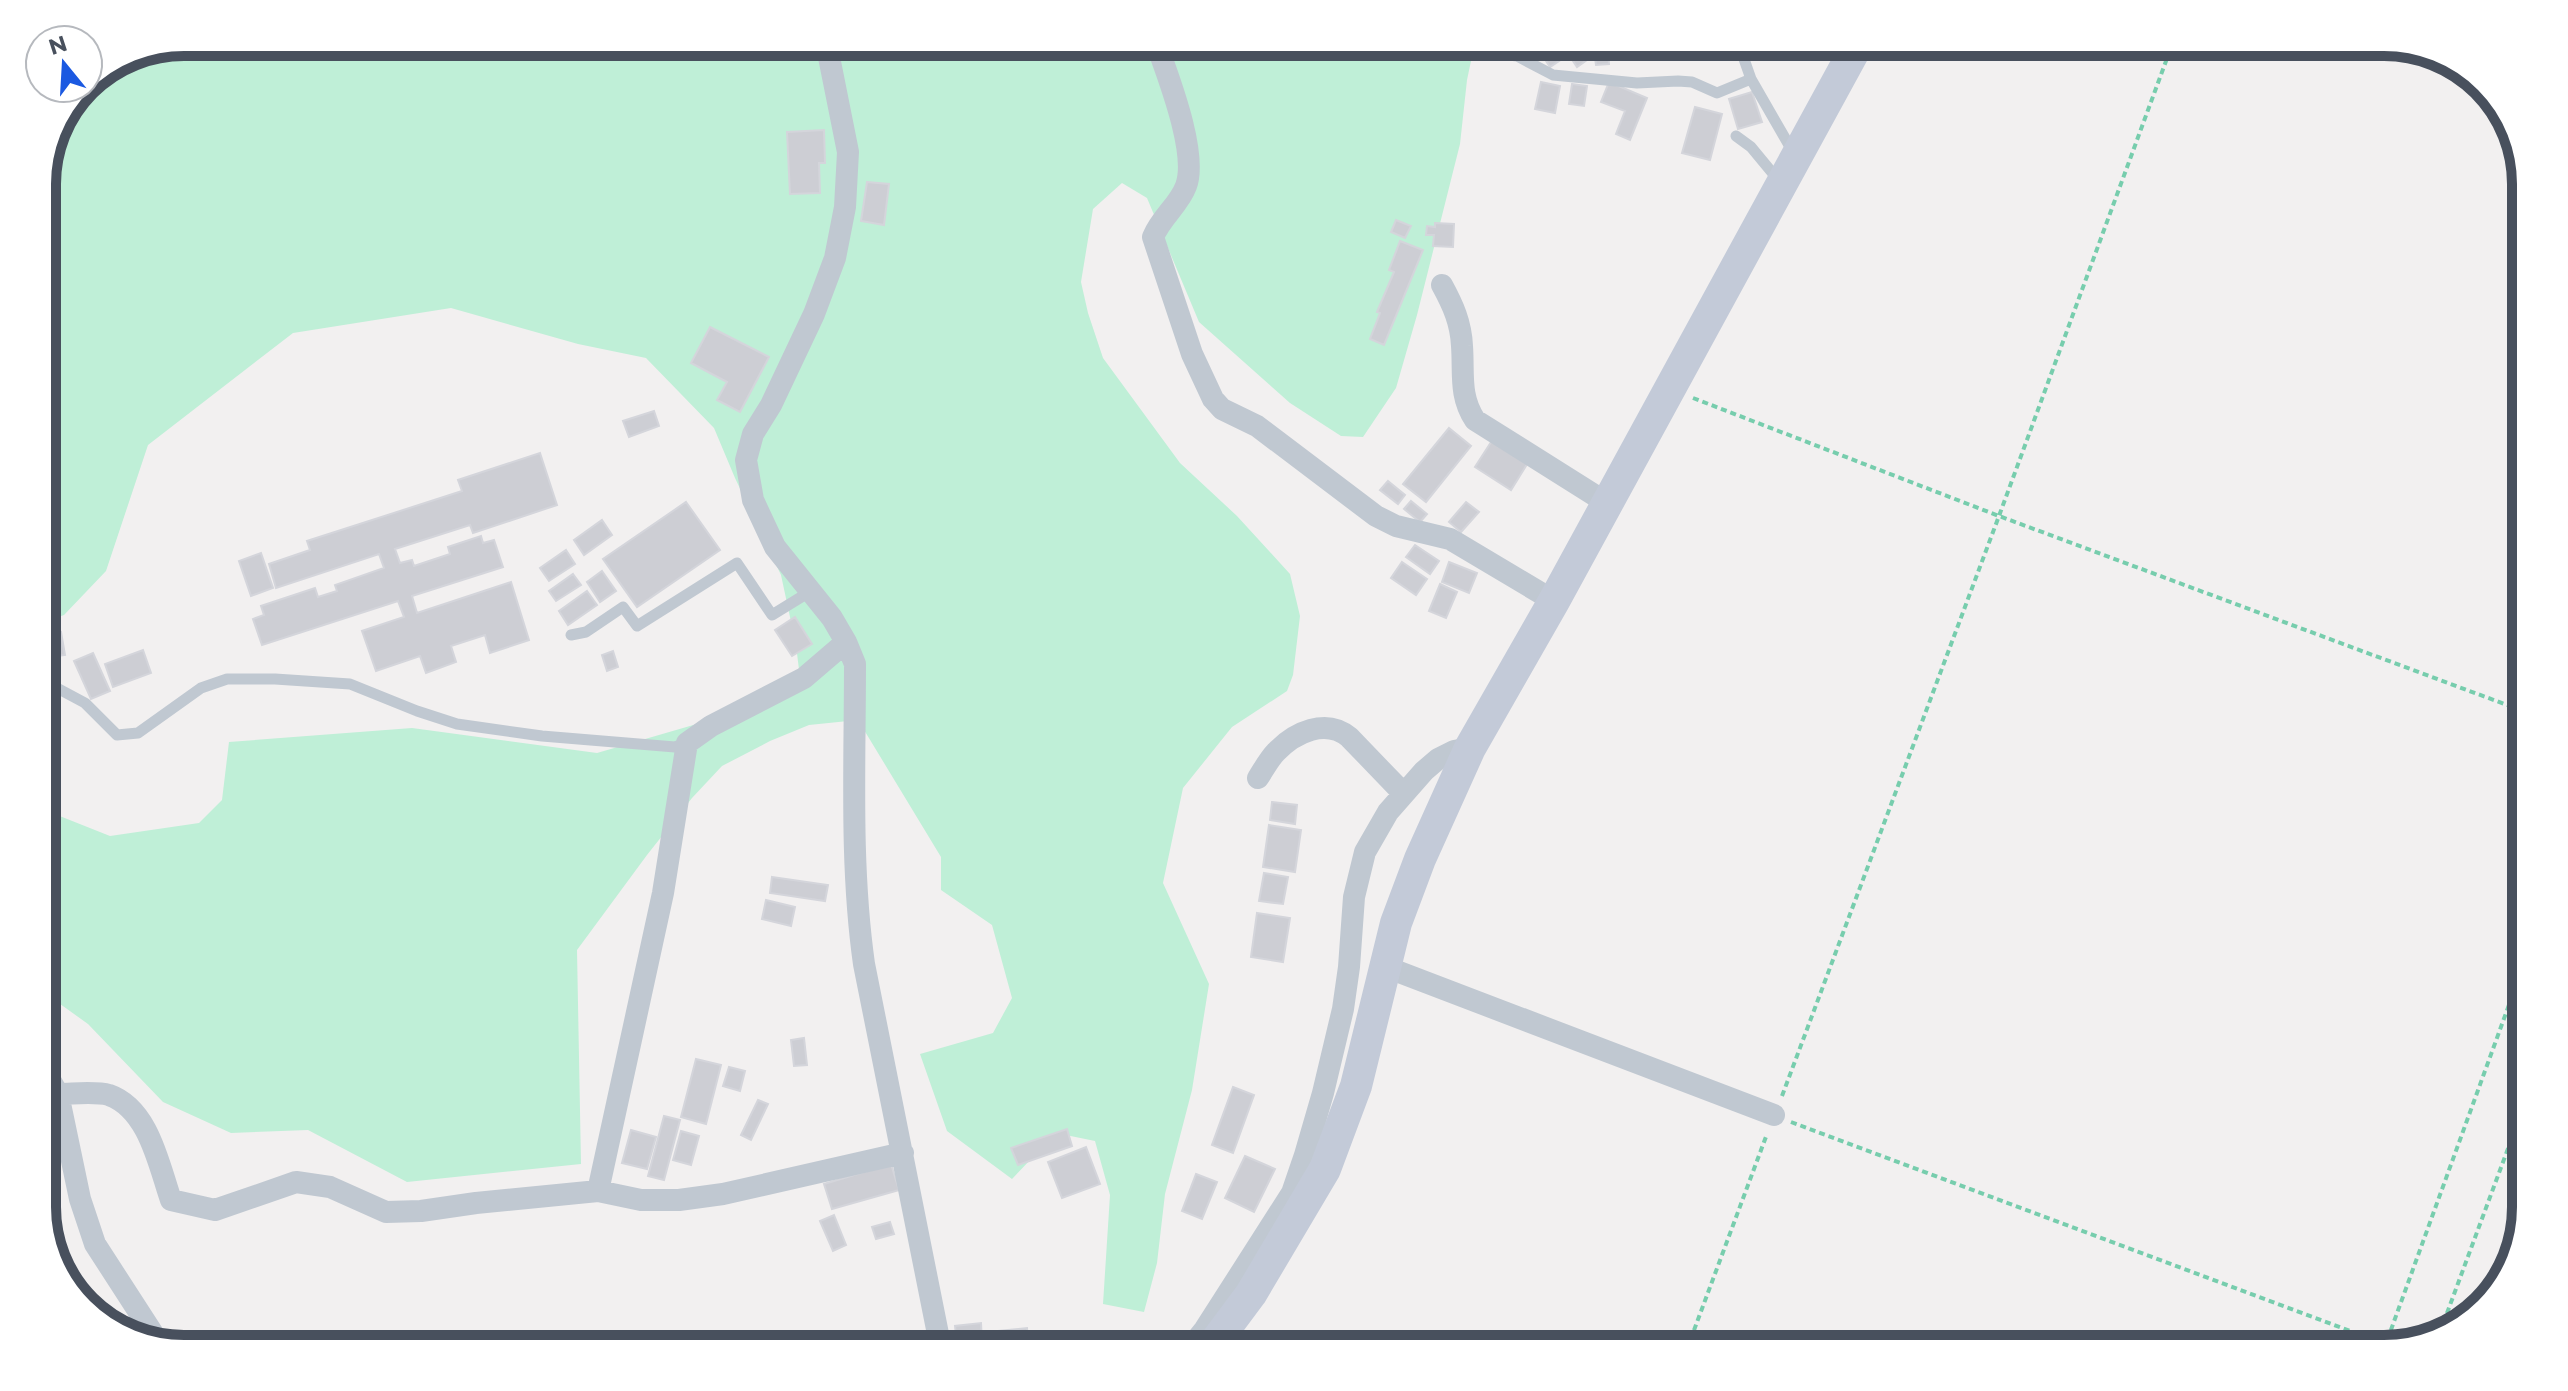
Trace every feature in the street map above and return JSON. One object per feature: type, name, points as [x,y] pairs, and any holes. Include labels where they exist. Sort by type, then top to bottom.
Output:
[{"type":"street","points":[[829,56],[848,152],[845,207],[838,245],[814,314],[771,405],[753,434],[746,460],[753,500],[775,547],[832,618],[855,664],[854,873],[858,924],[938,1335]]},
{"type":"street","points":[[1161,56],[1178,105],[1189,175],[1186,186],[1159,221],[1153,237],[1192,354],[1213,399],[1222,409],[1257,426],[1376,516],[1396,526],[1450,539],[1554,601]]},
{"type":"street","points":[[1220,1335],[1251,1294],[1325,1169],[1356,1086],[1396,923],[1420,859],[1470,748],[1554,601],[1851,56]]},
{"type":"street","points":[[1442,285],[1457,313],[1462,348],[1463,395],[1475,420],[1607,503]]},
{"type":"street","points":[[598,1191],[663,893],[687,743],[711,726],[804,678],[846,642]]},
{"type":"street","points":[[1258,778],[1276,752],[1293,738],[1310,730],[1332,728],[1349,737],[1403,793]]},
{"type":"street","points":[[1200,1335],[1292,1193],[1323,1093],[1343,1009],[1354,897],[1362,862],[1378,826],[1403,793],[1438,759],[1470,748]]},
{"type":"street","points":[[1386,967],[1774,1115]]},
{"type":"street","points":[[56,1090],[80,1199],[95,1244],[151,1331]]},
{"type":"street","points":[[58,1094],[109,1095],[129,1108],[146,1129],[171,1200],[215,1210],[296,1182],[330,1187],[386,1212],[421,1211],[598,1191],[641,1200],[679,1200],[723,1194],[903,1153]]},
{"type":"lane","points":[[1517,56],[1553,75],[1637,83],[1692,82],[1717,93],[1751,79]]},
{"type":"lane","points":[[1743,56],[1788,169]]},
{"type":"lane","points":[[1736,136],[1788,169]]},
{"type":"lane","points":[[571,635],[586,632],[623,607],[637,626],[737,563],[772,615],[811,591]]},
{"type":"lane","points":[[56,687],[85,703],[117,735],[138,733],[201,688],[227,679],[275,679],[350,684],[457,724],[542,736],[675,747],[687,743]]},
{"type":"path","points":[[1692,1335],[2168,56]]},
{"type":"path","points":[[1670,389],[1999,516],[2512,707]]},
{"type":"path","points":[[2388,1335],[2512,996]]},
{"type":"path","points":[[1774,1115],[2352,1335]]},
{"type":"path","points":[[2445,1320],[2512,1138]]},
{"type":"green space","points":[[184,56],[1472,56],[1460,144],[1417,315],[1396,388],[1363,437],[1341,436],[1290,403],[1199,322],[1147,198],[1122,183],[1093,209],[1081,282],[1103,358],[1180,463],[1237,516],[1290,574],[1300,616],[1293,675],[1287,691],[1232,727],[1183,788],[1163,883],[1209,984],[1192,1090],[1165,1194],[1157,1263],[1144,1312],[1103,1304],[1110,1195],[1095,1141],[1056,1133],[1012,1179],[947,1131],[920,1054],[993,1033],[1012,998],[992,925],[941,890],[941,857],[858,720],[809,725],[722,766],[647,855],[577,950],[581,1164],[407,1182],[308,1130],[231,1133],[163,1102],[88,1024],[56,1001],[56,815],[110,836],[199,823],[222,800],[229,742],[412,728],[597,753],[738,712],[800,678],[781,575],[714,428],[646,358],[578,344],[451,308],[293,333],[148,445],[106,571],[64,615],[56,618],[56,176],[60,151],[78,113],[85,104],[104,104],[104,85],[135,66],[159,58]]},
{"type":"building","points":[[1543,56],[1564,56],[1565,57],[1550,67]]},
{"type":"building","points":[[1570,56],[1584,56],[1587,60],[1577,67]]},
{"type":"building","points":[[1595,56],[1608,56],[1609,64],[1596,65]]},
{"type":"building","points":[[1541,82],[1560,86],[1555,113],[1535,109]]},
{"type":"building","points":[[1609,82],[1647,98],[1630,140],[1616,134],[1625,111],[1601,102]]},
{"type":"building","points":[[1572,84],[1587,86],[1584,106],[1569,104]]},
{"type":"building","points":[[1752,92],[1762,122],[1738,129],[1729,99]]},
{"type":"building","points":[[1695,107],[1722,114],[1710,160],[1682,153]]},
{"type":"building","points":[[824,130],[825,163],[819,163],[820,193],[790,194],[787,132]]},
{"type":"building","points":[[867,182],[889,184],[884,225],[861,221]]},
{"type":"building","points":[[1396,220],[1411,226],[1405,238],[1391,232]]},
{"type":"building","points":[[1435,223],[1454,224],[1453,247],[1433,246],[1434,235],[1426,235],[1427,226],[1435,227]]},
{"type":"building","points":[[1400,241],[1423,250],[1384,345],[1370,339],[1380,313],[1377,312],[1394,272],[1389,270]]},
{"type":"building","points":[[710,327],[769,357],[740,412],[717,400],[727,382],[691,363]]},
{"type":"building","points":[[654,411],[659,426],[629,437],[623,421]]},
{"type":"building","points":[[1449,428],[1471,446],[1426,502],[1403,484]]},
{"type":"building","points":[[1493,439],[1529,461],[1511,490],[1475,467]]},
{"type":"building","points":[[540,453],[557,505],[473,533],[470,525],[395,549],[400,563],[412,560],[414,566],[450,554],[448,547],[481,536],[483,543],[494,540],[503,567],[412,596],[417,613],[511,582],[529,640],[490,653],[485,635],[451,646],[456,662],[426,673],[420,656],[376,671],[362,631],[404,617],[398,601],[262,645],[253,619],[264,615],[261,606],[315,588],[318,597],[337,591],[335,585],[384,568],[379,554],[276,588],[269,564],[310,550],[307,541],[462,491],[458,480]]},
{"type":"building","points":[[1388,481],[1405,495],[1398,504],[1380,490]]},
{"type":"building","points":[[1411,501],[1427,514],[1420,522],[1404,509]]},
{"type":"building","points":[[686,502],[720,550],[637,607],[603,559]]},
{"type":"building","points":[[1466,502],[1479,512],[1461,532],[1449,522]]},
{"type":"building","points":[[602,520],[612,535],[584,555],[574,540]]},
{"type":"building","points":[[1415,545],[1439,561],[1430,574],[1406,557]]},
{"type":"building","points":[[566,550],[575,564],[549,581],[540,568]]},
{"type":"building","points":[[261,553],[273,588],[251,596],[239,561]]},
{"type":"building","points":[[1402,562],[1427,579],[1416,595],[1391,578]]},
{"type":"building","points":[[1449,562],[1477,573],[1469,593],[1442,582]]},
{"type":"building","points":[[602,571],[616,591],[600,602],[587,582]]},
{"type":"building","points":[[573,574],[581,585],[556,601],[549,591]]},
{"type":"building","points":[[1440,584],[1457,592],[1446,618],[1429,611]]},
{"type":"building","points":[[587,591],[597,605],[568,625],[559,611]]},
{"type":"building","points":[[795,617],[812,644],[792,656],[775,630]]},
{"type":"building","points":[[61,632],[65,655],[56,656],[56,633]]},
{"type":"building","points":[[143,650],[151,673],[113,687],[105,664]]},
{"type":"building","points":[[613,651],[618,667],[607,671],[602,655]]},
{"type":"building","points":[[93,653],[110,691],[91,699],[74,661]]},
{"type":"building","points":[[1272,802],[1297,805],[1295,824],[1270,820]]},
{"type":"building","points":[[1269,825],[1301,830],[1295,872],[1263,867]]},
{"type":"building","points":[[1264,873],[1288,877],[1283,904],[1259,901]]},
{"type":"building","points":[[772,877],[828,885],[825,901],[770,893]]},
{"type":"building","points":[[766,900],[795,907],[791,926],[762,919]]},
{"type":"building","points":[[1257,913],[1290,918],[1283,962],[1251,957]]},
{"type":"building","points":[[804,1038],[807,1065],[794,1066],[791,1040]]},
{"type":"building","points":[[696,1059],[721,1065],[706,1124],[681,1117]]},
{"type":"building","points":[[729,1067],[745,1071],[740,1091],[723,1086]]},
{"type":"building","points":[[1233,1087],[1254,1095],[1233,1153],[1212,1145]]},
{"type":"building","points":[[758,1100],[768,1104],[751,1140],[741,1135]]},
{"type":"building","points":[[664,1116],[680,1120],[664,1180],[648,1176]]},
{"type":"building","points":[[1067,1129],[1072,1146],[1018,1165],[1011,1148]]},
{"type":"building","points":[[631,1130],[656,1137],[647,1169],[622,1163]]},
{"type":"building","points":[[681,1131],[699,1136],[691,1165],[673,1160]]},
{"type":"building","points":[[1086,1147],[1100,1184],[1062,1198],[1048,1162]]},
{"type":"building","points":[[1245,1156],[1275,1169],[1254,1212],[1225,1198]]},
{"type":"building","points":[[891,1164],[899,1190],[832,1209],[824,1184]]},
{"type":"building","points":[[1196,1174],[1217,1182],[1202,1219],[1182,1211]]},
{"type":"building","points":[[834,1215],[846,1245],[833,1251],[820,1221]]},
{"type":"building","points":[[890,1222],[894,1234],[876,1239],[872,1227]]},
{"type":"building","points":[[981,1323],[982,1335],[956,1335],[955,1326]]},
{"type":"building","points":[[1027,1328],[1028,1335],[989,1335],[989,1332]]}]
